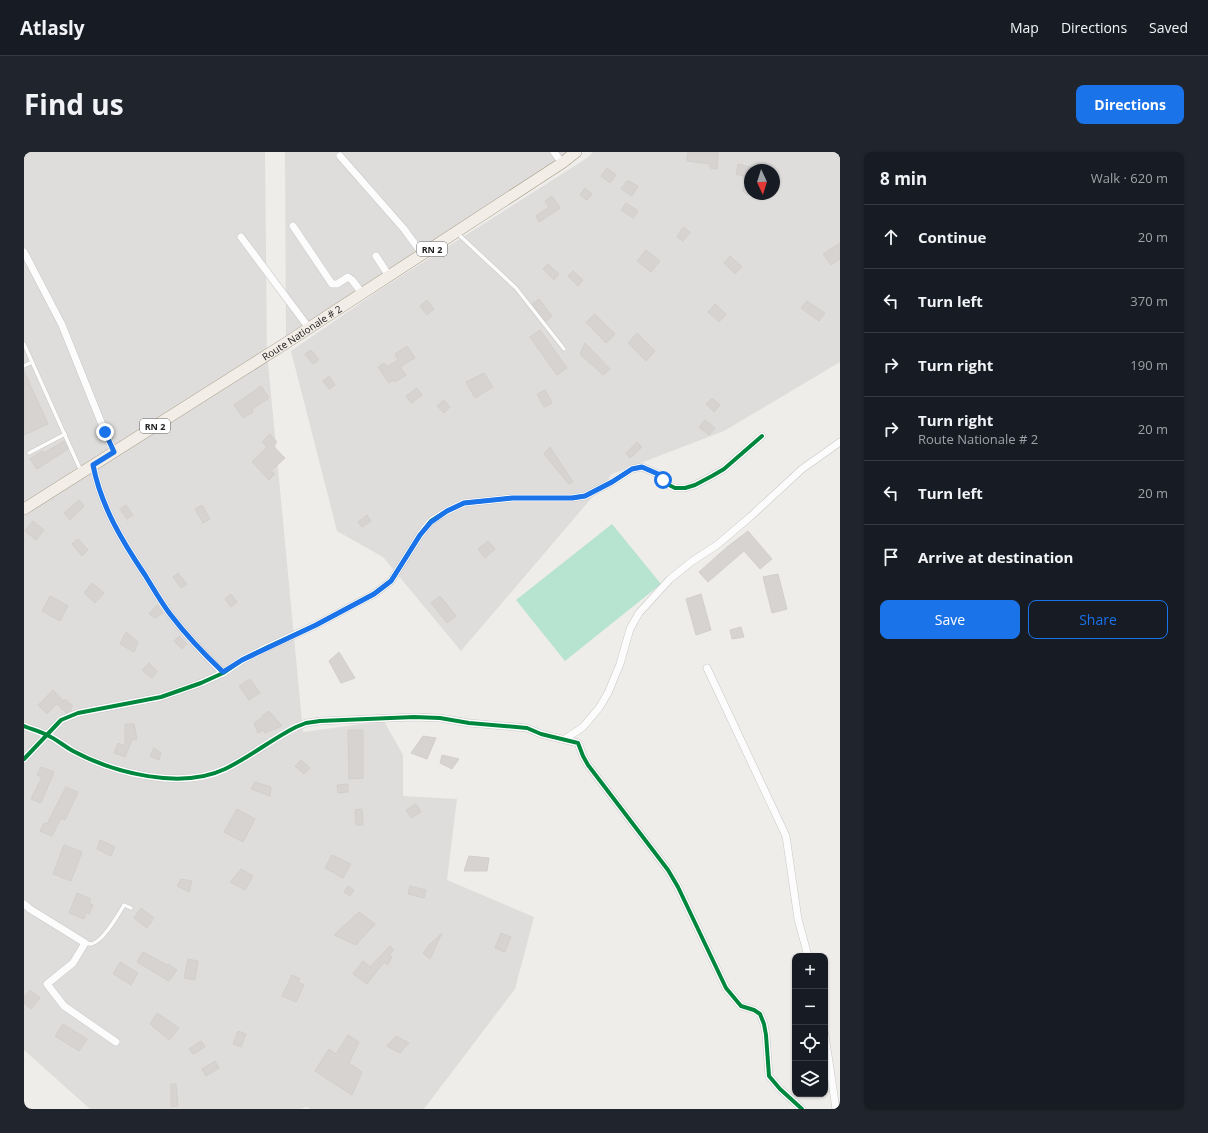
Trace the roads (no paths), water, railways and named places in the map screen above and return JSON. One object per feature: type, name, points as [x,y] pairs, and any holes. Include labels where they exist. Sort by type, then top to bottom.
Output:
[{"type":"main road","name":"Route Nationale # 2","points":[[24,509],[309,328],[562,163],[576,152]]},
{"type":"street","points":[[554,152],[562,163]]},
{"type":"street","points":[[340,156],[404,228],[422,254]]},
{"type":"street","points":[[293,226],[332,284],[337,284],[348,277],[362,293]]},
{"type":"street","points":[[241,237],[309,328]]},
{"type":"street","points":[[24,252],[62,325],[114,452]]},
{"type":"street","points":[[376,256],[389,276]]},
{"type":"street","points":[[24,759],[61,720],[78,713],[161,697],[201,683],[374,594],[391,581],[420,535],[431,522],[447,511],[464,503],[512,498],[572,498],[585,496],[612,482],[632,469],[642,467],[658,474],[667,484],[675,488],[685,488],[695,485],[724,468],[762,436]]},
{"type":"street","points":[[564,739],[583,727],[602,703],[608,693],[620,664],[630,628],[639,613],[665,584],[691,562],[717,545],[736,530],[802,469],[840,442]]},
{"type":"street","points":[[93,465],[100,494],[112,520],[131,554],[169,613],[196,646],[223,672]]},
{"type":"street","points":[[707,668],[786,836],[798,919],[807,953]]},
{"type":"street","points":[[24,726],[47,735],[73,751],[120,770],[148,776],[179,778],[204,776],[225,769],[296,727],[306,723],[320,721],[414,717],[440,718],[468,724],[527,728],[541,734],[578,743],[588,765],[668,870],[678,887],[726,988],[741,1006],[754,1010],[760,1014],[766,1035],[769,1076],[780,1089],[802,1109]]},
{"type":"street","points":[[24,904],[85,943],[73,963],[47,984],[64,1006],[116,1042]]},
{"type":"street","points":[[828,1055],[836,1109]]},
{"type":"lane","points":[[456,232],[516,288],[564,349]]},
{"type":"lane","points":[[24,344],[82,473]]},
{"type":"lane","points":[[24,366],[32,362]]},
{"type":"lane","points":[[29,453],[65,434]]},
{"type":"lane","points":[[85,943],[90,944],[96,942],[108,930],[124,905],[131,908]]}]
